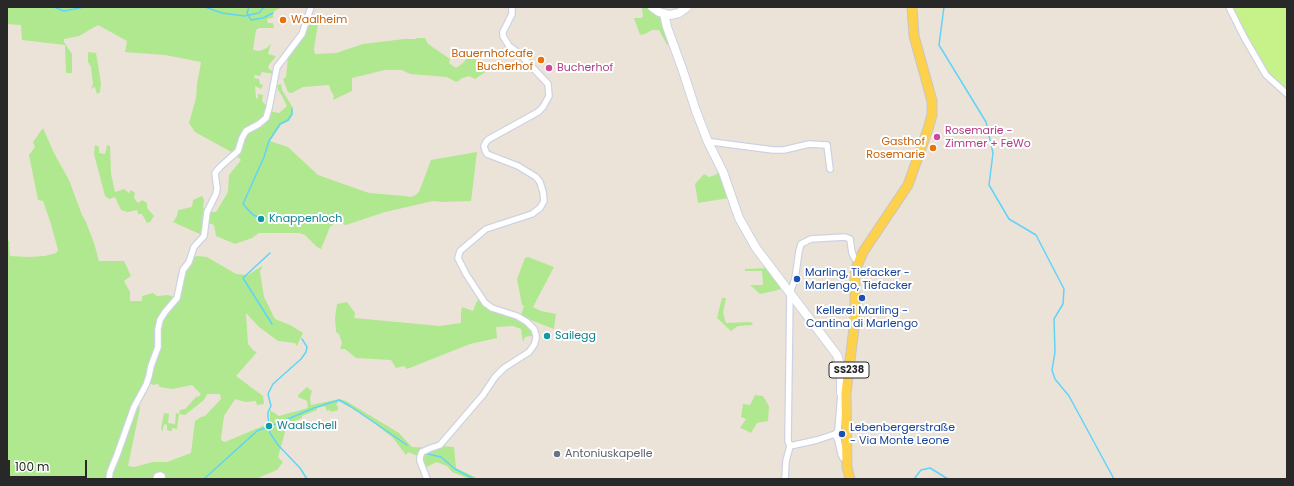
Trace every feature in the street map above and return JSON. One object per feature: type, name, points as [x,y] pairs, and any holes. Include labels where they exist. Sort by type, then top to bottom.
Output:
[{"type":"main road","name":"SS238","points":[[850,479],[847,460],[844,393],[855,320],[855,274],[858,261],[867,245],[908,185],[932,115],[932,101],[914,36],[912,7]]},
{"type":"street","points":[[109,479],[110,472],[134,407],[146,385],[149,376],[158,347],[158,329],[160,320],[177,298],[184,270],[189,262],[194,248],[204,236],[207,212],[216,194],[215,172],[238,151],[246,131],[259,124],[266,118],[278,67],[302,34],[311,7]]},
{"type":"street","points":[[427,479],[420,461],[422,452],[440,445],[483,395],[495,377],[504,368],[529,352],[536,339],[534,329],[527,322],[516,316],[492,308],[485,303],[466,274],[458,258],[460,251],[486,229],[532,214],[544,201],[540,182],[536,177],[518,166],[487,154],[484,146],[486,142],[538,112],[548,100],[549,96],[548,84],[520,54],[509,46],[503,36],[503,32],[512,14],[512,7]]},
{"type":"street","points":[[652,7],[655,10],[667,15],[679,13],[687,7]]},
{"type":"street","points":[[1229,7],[1266,75],[1287,94]]},
{"type":"street","points":[[667,15],[672,39],[696,111],[708,142],[723,172],[739,218],[749,237],[837,355],[841,367],[844,393],[838,431],[835,434],[816,440],[790,446]]},
{"type":"street","points":[[708,142],[774,150],[789,149],[809,144],[827,145],[830,169]]},
{"type":"street","points":[[785,479],[786,461],[790,446],[788,441],[790,293],[795,280],[801,244],[816,238],[848,237],[850,239],[852,253],[858,261]]},
{"type":"street","points":[[835,434],[841,454],[843,458],[847,460]]},
{"type":"street","points":[[156,479],[157,476],[160,475],[162,476],[162,479]]},
{"type":"green space","points":[[7,7],[282,7],[273,12],[273,18],[267,19],[268,23],[273,23],[274,28],[259,28],[256,30],[253,50],[259,51],[267,48],[271,43],[268,54],[276,56],[268,68],[273,74],[262,72],[260,76],[255,75],[254,78],[259,79],[260,84],[263,85],[261,89],[255,86],[256,98],[258,99],[258,94],[263,95],[262,101],[273,112],[279,113],[287,106],[278,90],[277,85],[281,84],[282,90],[293,108],[293,114],[289,121],[281,125],[270,141],[288,147],[318,175],[369,193],[410,197],[419,192],[431,160],[477,152],[471,201],[433,201],[385,212],[346,225],[336,222],[330,227],[321,249],[305,235],[299,233],[259,233],[252,238],[235,244],[216,236],[214,225],[206,222],[204,236],[173,222],[177,216],[178,210],[192,207],[193,200],[202,196],[204,200],[203,208],[209,212],[216,212],[228,192],[229,175],[241,160],[235,154],[195,132],[189,123],[196,98],[201,62],[165,55],[125,52],[127,41],[98,25],[79,36],[64,39],[64,42],[72,54],[72,73],[66,73],[65,45],[22,40],[21,25],[7,24]]},
{"type":"green space","points":[[307,7],[311,7],[308,15]]},
{"type":"green space","points":[[642,7],[648,7],[660,17],[671,43],[667,45],[659,30],[652,30],[640,35],[634,18],[643,17]]},
{"type":"green space","points":[[1230,7],[1287,7],[1287,97],[1279,90],[1261,63]]},
{"type":"green space","points":[[308,15],[316,15],[316,17],[319,17],[314,49],[315,54],[336,53],[363,44],[425,38],[428,44],[450,59],[449,63],[456,68],[469,56],[486,65],[487,71],[475,79],[469,76],[456,82],[447,77],[410,74],[402,70],[385,70],[352,78],[352,91],[333,100],[334,96],[329,85],[303,87],[292,93],[288,92],[283,79],[286,77],[288,57],[302,34]]},
{"type":"green space","points":[[88,52],[96,53],[101,83],[100,92],[97,94],[95,87],[91,89],[93,84],[91,67],[88,62]]},
{"type":"green space","points":[[43,128],[54,153],[69,180],[94,243],[99,261],[124,261],[131,276],[124,281],[130,292],[130,301],[142,301],[142,296],[153,293],[157,296],[168,295],[177,298],[183,273],[191,257],[207,257],[236,274],[248,275],[262,266],[260,271],[264,297],[275,319],[290,325],[303,333],[297,346],[295,343],[278,341],[259,327],[246,313],[248,344],[254,351],[257,352],[236,376],[263,396],[264,404],[257,405],[256,401],[246,402],[235,399],[224,416],[221,438],[222,441],[225,442],[270,423],[270,410],[279,416],[308,408],[307,401],[298,397],[298,395],[307,387],[312,391],[310,398],[311,405],[340,399],[346,401],[399,433],[412,447],[454,447],[456,468],[479,479],[470,479],[452,472],[447,466],[436,462],[425,468],[431,479],[427,479],[420,457],[408,452],[406,455],[393,438],[368,418],[339,401],[336,405],[338,406],[338,410],[331,412],[330,410],[327,411],[325,406],[317,408],[317,410],[302,416],[302,418],[287,425],[278,457],[283,462],[277,470],[260,477],[260,479],[7,479],[7,240],[9,241],[10,256],[45,256],[56,253],[58,250],[43,201],[38,200],[29,155],[35,147],[33,142]],"holes":[[[148,382],[153,385],[158,384],[160,387],[172,389],[192,385],[201,394],[198,397],[197,396],[185,409],[180,410],[179,414],[185,415],[204,400],[207,394],[220,394],[221,399],[205,416],[195,421],[191,453],[167,462],[153,462],[134,467],[128,466],[140,408],[137,400]]]},
{"type":"green space","points":[[95,145],[99,147],[99,153],[105,154],[107,145],[110,146],[111,174],[115,192],[124,189],[129,193],[131,190],[135,193],[134,198],[138,203],[142,200],[147,203],[147,208],[154,216],[150,222],[147,223],[142,214],[138,214],[137,210],[128,212],[121,210],[115,197],[109,199],[105,196],[94,154]]},
{"type":"green space","points":[[720,171],[729,198],[698,203],[695,184],[704,174],[709,177]]},
{"type":"green space","points":[[528,257],[554,267],[533,307],[541,311],[556,314],[554,329],[528,319],[527,322],[531,325],[536,339],[530,336],[525,337],[523,342],[521,329],[513,326],[496,327],[497,338],[470,344],[407,369],[404,366],[396,368],[391,360],[356,358],[345,349],[340,349],[342,343],[339,334],[336,332],[335,318],[337,304],[347,302],[355,313],[354,318],[440,326],[461,323],[462,307],[473,311],[477,301],[482,297],[485,303],[520,318],[524,306],[522,305],[517,279],[525,258]]},
{"type":"green space","points":[[768,268],[782,287],[781,289],[760,294],[750,285],[763,285],[762,271],[745,271],[745,269]]},
{"type":"green space","points":[[722,298],[726,298],[723,313],[726,323],[751,322],[753,325],[738,326],[731,331],[717,318]]},
{"type":"green space","points":[[755,395],[763,396],[769,406],[768,421],[757,423],[751,433],[740,428],[746,419],[741,417],[743,404],[750,405]]},
{"type":"green space","points":[[164,413],[169,414],[168,423],[175,424],[176,413],[179,414],[177,429],[172,428],[172,431],[167,430],[167,425],[165,424],[163,427],[163,432],[161,428]]},
{"type":"waterway","points":[[54,7],[64,11],[84,7]]},
{"type":"waterway","points":[[205,7],[222,13],[244,16],[259,13],[264,7]]},
{"type":"waterway","points":[[249,7],[247,13],[251,20],[263,18],[273,13]]},
{"type":"waterway","points":[[944,7],[939,45],[986,122],[993,153],[989,185],[1009,219],[1036,235],[1064,289],[1063,304],[1054,319],[1055,352],[1052,370],[1055,379],[1069,396],[1114,479]]},
{"type":"waterway","points":[[261,219],[252,214],[243,204],[264,157],[269,141],[280,124],[288,120],[292,114],[292,109]]},
{"type":"waterway","points":[[270,253],[243,278],[272,324]]},
{"type":"waterway","points":[[302,339],[307,347],[306,352],[301,359],[273,384],[268,394],[271,406],[268,412],[268,417],[270,433],[278,445],[300,468],[307,479]]},
{"type":"waterway","points":[[271,426],[314,408],[339,400],[407,445]]},
{"type":"waterway","points":[[204,479],[257,431],[267,427]]},
{"type":"waterway","points":[[428,454],[441,457],[455,469],[474,479]]},
{"type":"waterway","points":[[914,479],[921,470],[930,468],[948,479]]},
{"type":"place","name":"Waalheim","points":[[283,20]]},
{"type":"place","name":"Bauernhofcafe Bucherhof","points":[[541,60]]},
{"type":"place","name":"Bucherhof","points":[[549,68]]},
{"type":"place","name":"Rosemarie - Zimmer + FeWo","points":[[937,137]]},
{"type":"place","name":"Gasthof Rosemarie","points":[[933,148]]},
{"type":"place","name":"Knappenloch","points":[[261,219]]},
{"type":"place","name":"Marling, Tiefacker - Marlengo, Tiefacker","points":[[797,279]]},
{"type":"place","name":"Kellerei Marling - Cantina di Marlengo","points":[[862,298]]},
{"type":"place","name":"Sailegg","points":[[547,336]]},
{"type":"place","name":"Waalschell","points":[[269,426]]},
{"type":"place","name":"Lebenbergerstraße - Via Monte Leone","points":[[842,434]]},
{"type":"place","name":"Antoniuskapelle","points":[[557,454]]}]
